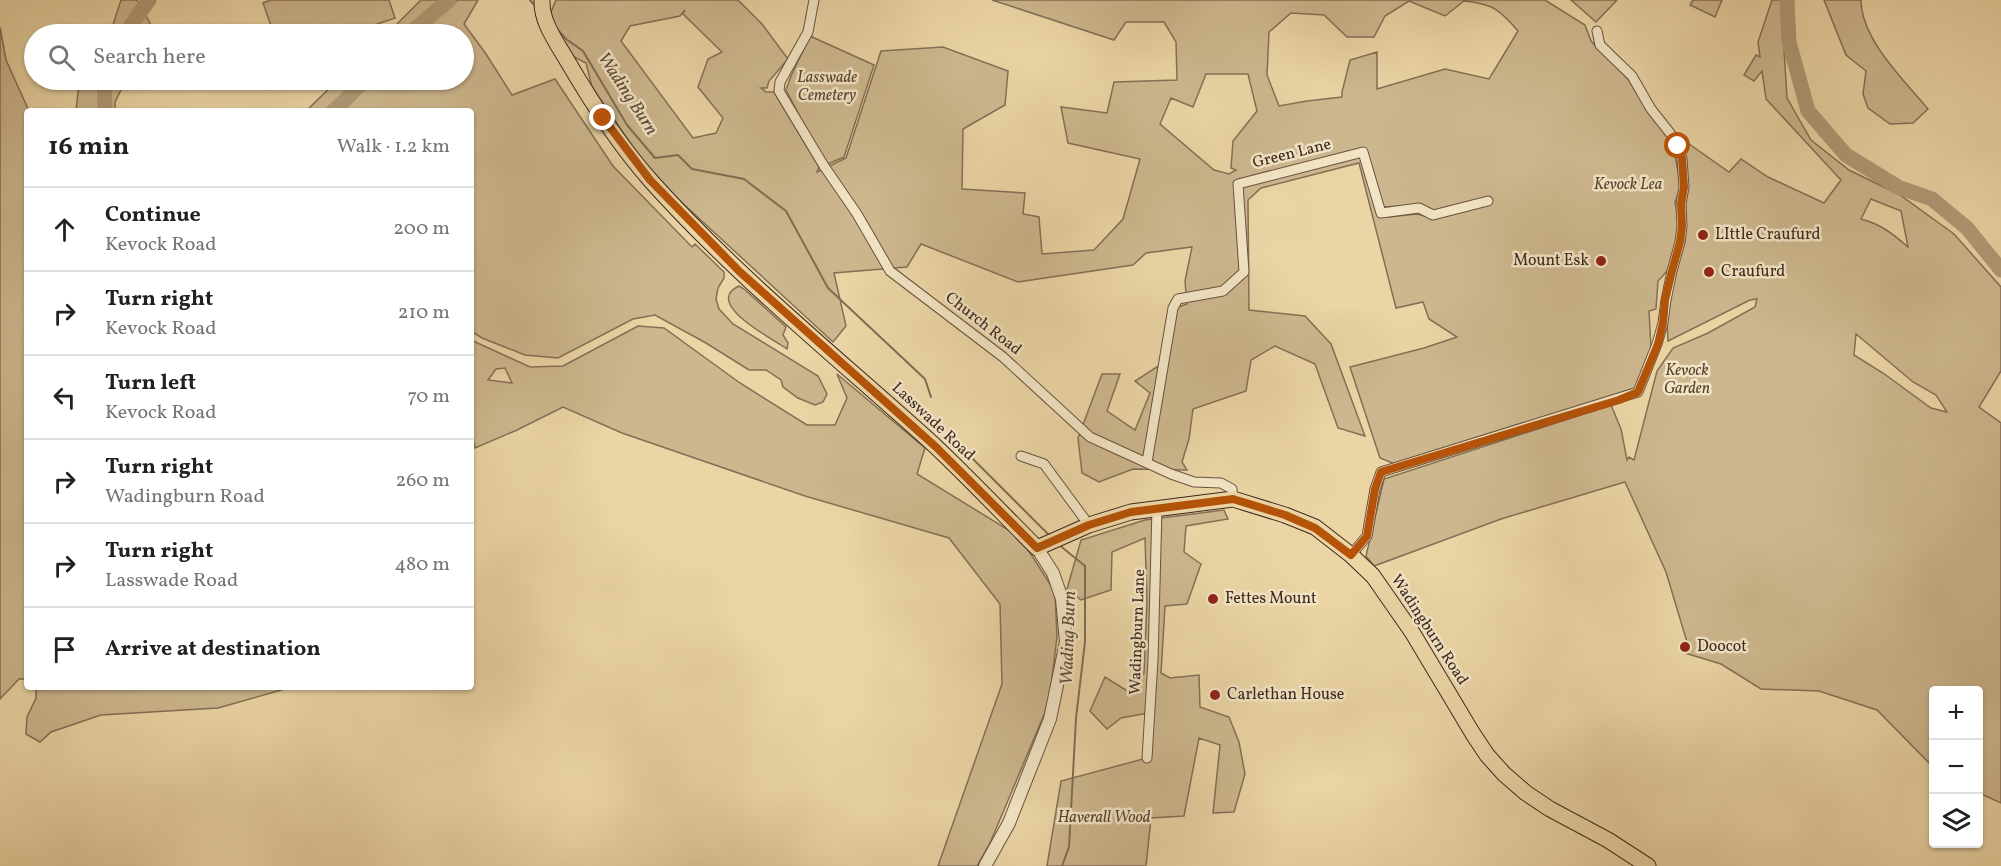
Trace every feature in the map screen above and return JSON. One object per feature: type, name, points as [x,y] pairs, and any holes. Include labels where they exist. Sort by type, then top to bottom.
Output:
[{"type":"main road","name":"Lasswade Road","points":[[542,5],[547,25],[576,75],[603,118],[650,180],[740,272],[936,447],[1048,543]]},
{"type":"main road","name":"Wadingburn Road","points":[[1048,543],[1089,525],[1131,512],[1233,499],[1285,515],[1315,528],[1351,555],[1372,576],[1412,632],[1473,735],[1504,774],[1550,809],[1608,840],[1648,866]]},
{"type":"street","name":"Church Road","points":[[814,0],[807,32],[780,82],[779,91],[824,166],[857,214],[890,271],[1003,357],[1090,437],[1171,474],[1194,482],[1221,483],[1232,489],[1233,499]]},
{"type":"street","points":[[1351,555],[1367,536],[1375,489],[1381,472],[1619,400],[1638,392],[1658,344],[1665,300],[1680,242],[1684,187],[1682,159],[1678,146],[1651,109],[1632,76],[1600,45],[1598,31]]},
{"type":"street","name":"Green Lane","points":[[1147,462],[1173,308],[1178,299],[1223,291],[1244,272],[1238,184],[1363,152],[1381,213],[1419,208],[1433,215],[1488,201]]},
{"type":"street","points":[[1021,456],[1044,464],[1089,525]]},
{"type":"street","name":"Wadingburn Lane","points":[[1148,758],[1157,508]]},
{"type":"street","name":"Lasswade Road","points":[[985,866],[1009,823],[1050,719],[1066,642],[1062,599],[1053,573],[1048,543]]},
{"type":"green space","points":[[121,0],[137,0],[150,23],[150,24],[113,24]]},
{"type":"green space","points":[[271,0],[389,0],[395,18],[377,24],[270,24],[263,3]]},
{"type":"green space","points":[[421,0],[441,0],[414,24],[397,24]]},
{"type":"green space","points":[[458,0],[478,0],[464,24],[429,24]]},
{"type":"green space","name":"Kevock Lea","points":[[556,0],[738,0],[762,24],[788,59],[769,81],[767,88],[761,88],[766,92],[774,92],[819,167],[817,172],[846,158],[881,51],[943,47],[1008,71],[1005,105],[963,129],[962,189],[1025,193],[1023,214],[1039,217],[1042,254],[1094,250],[1123,219],[1140,159],[1068,143],[1061,107],[1107,113],[1114,82],[1177,80],[1176,42],[1164,22],[1126,22],[1114,40],[992,0],[1545,0],[1585,25],[1591,41],[1628,79],[1666,131],[1675,156],[1681,186],[1675,202],[1679,225],[1668,270],[1658,281],[1656,309],[1649,311],[1651,348],[1635,388],[1395,464],[1380,458],[1350,367],[1457,337],[1429,319],[1423,302],[1396,308],[1359,163],[1261,188],[1248,200],[1249,310],[1305,316],[1331,344],[1365,436],[1338,428],[1315,364],[1275,346],[1251,360],[1246,391],[1193,409],[1189,439],[1182,462],[1187,470],[1133,469],[1099,482],[1082,473],[1078,438],[1102,374],[1120,374],[1107,411],[1135,430],[1150,393],[1135,381],[1160,365],[1172,309],[1187,304],[1185,281],[1192,247],[1146,253],[1133,265],[1018,282],[921,244],[907,267],[834,273],[846,326],[833,342],[652,175],[592,87],[586,63],[572,56],[549,17]],"holes":[[[1409,1],[1445,16],[1464,1],[1495,9],[1506,17],[1518,31],[1489,79],[1445,69],[1377,89],[1377,52],[1350,60],[1342,97],[1279,106],[1267,75],[1269,32],[1291,13],[1324,15],[1347,37],[1374,37],[1385,16]],[[685,10],[683,14],[722,52],[708,59],[698,87],[723,118],[716,133],[693,138],[621,41],[630,26],[680,16]],[[1206,74],[1248,74],[1257,111],[1233,141],[1231,168],[1236,170],[1229,174],[1214,170],[1160,124],[1171,98],[1193,107]],[[1418,205],[1432,211],[1433,218],[1417,214],[1388,217],[1385,207]]]},
{"type":"green space","points":[[1571,0],[1617,0],[1596,22]]},
{"type":"green space","points":[[1693,0],[1722,0],[1715,17],[1690,5]]},
{"type":"green space","name":"Kevock Garden","points":[[1772,0],[1781,0],[1787,98],[1811,140],[1849,170],[1900,195],[1954,234],[2001,287],[2001,371],[1979,407],[2001,423],[2001,803],[1983,795],[1983,686],[1929,686],[1929,763],[1877,710],[1819,691],[1761,689],[1721,664],[1685,653],[1680,649],[1681,644],[1687,642],[1666,572],[1625,482],[1501,519],[1374,566],[1366,556],[1384,479],[1611,405],[1621,429],[1627,460],[1629,457],[1634,460],[1657,371],[1673,348],[1708,333],[1755,307],[1757,299],[1750,300],[1668,341],[1667,321],[1675,272],[1685,242],[1686,162],[1684,149],[1689,144],[1729,172],[1741,159],[1768,177],[1824,203],[1841,180],[1766,99],[1762,71],[1754,81],[1744,75],[1756,55],[1760,57],[1758,42]],"holes":[[[1871,199],[1901,211],[1908,247],[1886,230],[1861,219]],[[1856,334],[1913,382],[1936,395],[1947,412],[1931,408],[1854,355]]]},
{"type":"green space","points":[[1824,0],[1861,0],[1863,15],[1876,44],[1896,72],[1928,109],[1913,123],[1890,124],[1868,108],[1863,94],[1866,71],[1846,55]]},
{"type":"green space","points":[[0,27],[6,60],[28,108],[24,108],[24,679],[19,679],[0,699]]},
{"type":"green space","name":"Lasswade Cemetery","points":[[810,36],[874,65],[844,157],[828,164],[816,147],[786,90]]},
{"type":"green space","points":[[474,38],[512,95],[555,79],[613,166],[692,247],[695,244],[724,272],[716,299],[719,309],[733,324],[818,376],[827,394],[823,402],[815,405],[798,398],[783,387],[781,380],[766,370],[749,370],[655,315],[633,319],[558,358],[525,355],[482,338],[474,333],[474,108],[344,108],[362,90],[474,90]]},
{"type":"green space","points":[[79,90],[121,90],[115,102],[115,108],[76,108]]},
{"type":"green space","points":[[328,90],[346,90],[327,108],[309,108]]},
{"type":"green space","points":[[739,286],[786,327],[783,335],[788,343],[787,349],[756,329],[734,311],[729,302],[730,293]]},
{"type":"green space","points":[[638,326],[664,328],[740,383],[807,425],[835,425],[847,398],[837,374],[925,448],[917,474],[1020,537],[1055,592],[1057,637],[1049,703],[990,843],[977,866],[938,866],[1002,684],[1000,604],[949,538],[805,496],[622,433],[563,407],[475,448],[474,341],[530,367],[563,366]],"holes":[[[505,368],[512,383],[488,380],[496,369]]]},
{"type":"green space","name":"Haverall Wood","points":[[1224,510],[1228,519],[1186,526],[1184,552],[1201,564],[1187,604],[1165,606],[1161,673],[1170,678],[1199,675],[1200,707],[1229,717],[1239,742],[1245,774],[1234,812],[1213,813],[1220,745],[1199,738],[1184,816],[1151,818],[1146,866],[1047,866],[1061,781],[1147,758],[1148,713],[1121,718],[1107,729],[1090,711],[1105,677],[1129,692],[1144,673],[1147,602],[1145,538],[1112,552],[1111,590],[1081,600],[1067,589],[1081,540],[1145,520]]},
{"type":"green space","points":[[36,690],[281,690],[218,708],[101,715],[51,732],[40,742],[26,734],[27,717],[36,698]]},
{"type":"waterway","points":[[132,24],[149,0]]},
{"type":"waterway","points":[[421,24],[449,0]]},
{"type":"waterway","name":"Wading Burn","points":[[530,0],[537,8]]},
{"type":"waterway","points":[[1787,0],[1789,42],[1808,111],[1846,155],[1898,187],[1932,199],[1967,228],[2001,270]]},
{"type":"waterway","name":"Wading Burn","points":[[557,29],[566,39],[583,51],[627,125],[655,158],[678,155],[692,169],[744,179],[786,211],[828,288],[925,379],[931,397]]},
{"type":"waterway","points":[[104,90],[105,108]]},
{"type":"waterway","points":[[337,108],[355,90]]},
{"type":"waterway","name":"Wading Burn","points":[[971,457],[1050,536]]},
{"type":"waterway","name":"Wading Burn","points":[[1058,544],[1085,566],[1085,642],[1076,718],[1069,847],[1062,866]]},
{"type":"place","name":"LIttle Craufurd","points":[[1703,235]]},
{"type":"place","name":"Mount Esk","points":[[1601,261]]},
{"type":"place","name":"Craufurd","points":[[1709,272]]},
{"type":"place","name":"Fettes Mount","points":[[1213,599]]},
{"type":"place","name":"Doocot","points":[[1685,647]]},
{"type":"place","name":"Carlethan House","points":[[1215,695]]},
{"type":"route","points":[[603,118],[650,180],[740,272],[936,447],[1037,548],[1089,525],[1131,512],[1233,499],[1285,515],[1315,528],[1351,555],[1367,536],[1375,489],[1381,472],[1619,400],[1638,392],[1658,344],[1665,300],[1680,242],[1684,187],[1682,159],[1678,146]]}]
